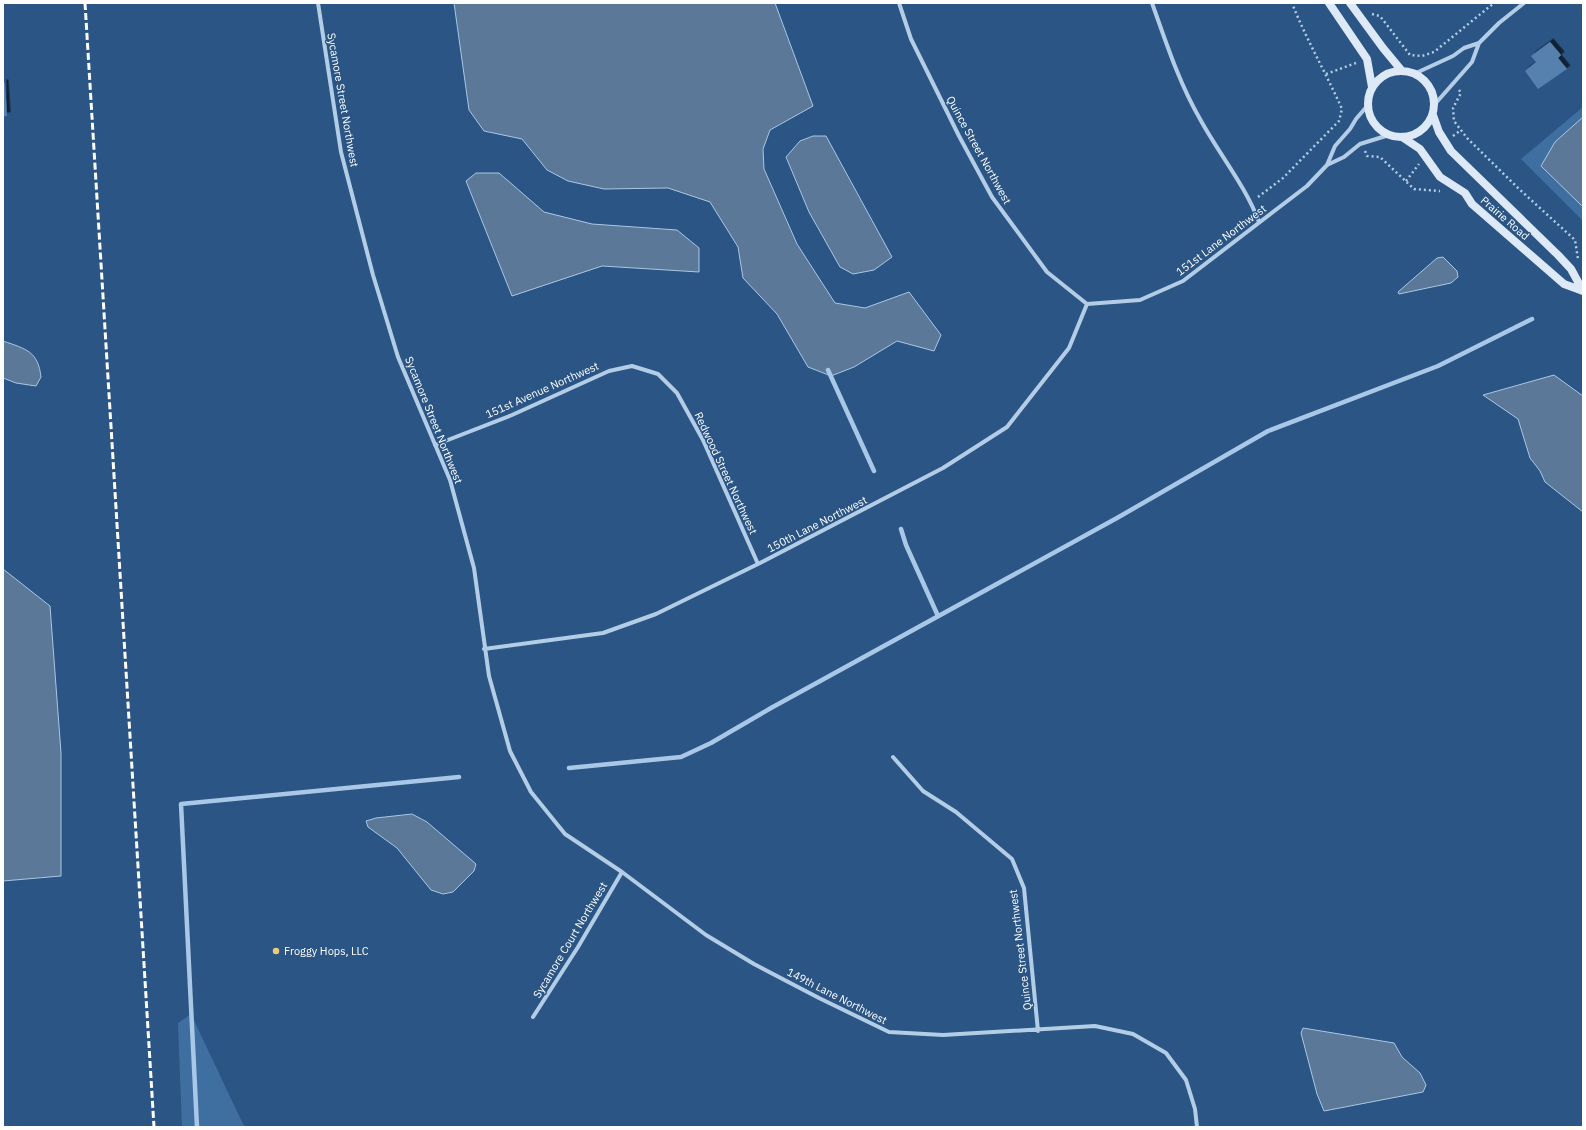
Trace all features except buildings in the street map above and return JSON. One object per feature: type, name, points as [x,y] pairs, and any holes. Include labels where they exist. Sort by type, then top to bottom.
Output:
[{"type":"street","name":"Sycamore Street Northwest","points":[[318,3],[341,152],[373,275],[398,357],[450,480],[474,568],[484,649],[489,676],[510,751],[531,792],[565,834],[622,872]]},
{"type":"street","name":"Quince Street Northwest","points":[[899,3],[911,39],[959,136],[992,197],[1047,272],[1087,304]]},
{"type":"street","points":[[1152,3],[1171,55],[1199,118],[1252,202],[1259,222]]},
{"type":"street","points":[[1329,3],[1366,59],[1372,87],[1368,105],[1374,123],[1389,135]]},
{"type":"street","points":[[1435,104],[1472,62],[1479,43],[1499,23],[1524,3]]},
{"type":"street","points":[[1352,6],[1402,71]]},
{"type":"street","points":[[1372,87],[1385,75],[1402,71],[1416,73],[1454,56],[1464,48],[1479,43]]},
{"type":"street","name":"Prairie Road","points":[[1389,135],[1402,137],[1412,136],[1421,131],[1428,124],[1433,115],[1435,104],[1433,93],[1428,83],[1416,73]]},
{"type":"street","name":"151st Lane Northwest","points":[[1087,304],[1140,300],[1183,281],[1307,186],[1327,165],[1335,146],[1368,105]]},
{"type":"street","name":"Prairie Road","points":[[1402,137],[1420,149],[1440,177],[1465,193],[1472,204],[1564,284],[1583,291],[1571,269],[1451,151],[1439,132],[1433,115]]},
{"type":"street","name":"151st Lane Northwest","points":[[1327,165],[1344,157],[1360,144],[1372,139],[1389,135]]},
{"type":"street","name":"150th Lane Northwest","points":[[484,649],[603,633],[656,614],[758,564],[943,468],[1007,427],[1069,348],[1087,304]]},
{"type":"street","name":"151st Avenue Northwest","points":[[434,444],[512,415],[609,371],[632,366],[658,374]]},
{"type":"street","name":"Redwood Street Northwest","points":[[658,374],[677,393],[703,440],[758,564]]},
{"type":"street","name":"Quince Street Northwest","points":[[893,757],[923,791],[956,812],[1012,859],[1024,888],[1038,1031]]},
{"type":"street","name":"Sycamore Court Northwest","points":[[533,1017],[578,947],[622,872]]},
{"type":"street","name":"149th Lane Northwest","points":[[622,872],[706,935],[754,964],[818,998],[889,1032],[943,1035],[1038,1031],[1095,1026],[1132,1034],[1166,1053],[1186,1080],[1195,1109],[1197,1127]]},
{"type":"path","points":[[1252,202],[1289,172],[1339,121],[1342,109],[1326,74],[1304,33],[1292,3]]},
{"type":"path","points":[[1352,6],[1380,16],[1396,39],[1410,55],[1422,56],[1434,52],[1494,3]]},
{"type":"path","points":[[1434,52],[1441,62]]},
{"type":"path","points":[[1454,82],[1461,93],[1453,108],[1454,121],[1467,138],[1518,188],[1575,240],[1578,262]]},
{"type":"path","points":[[1367,156],[1380,157],[1414,189],[1443,192]]},
{"type":"shaded area","points":[[454,3],[775,3],[813,106],[770,130],[763,149],[764,169],[797,244],[835,303],[865,308],[909,292],[941,335],[934,351],[897,341],[854,367],[831,376],[808,367],[777,314],[743,278],[738,247],[710,202],[668,188],[604,189],[568,181],[547,170],[522,139],[484,131],[469,110]]},
{"type":"shaded area","points":[[1583,107],[1583,221],[1521,159]]},
{"type":"shaded area","points":[[1583,117],[1583,207],[1541,166],[1555,142]]},
{"type":"shaded area","points":[[813,136],[826,136],[892,257],[874,270],[853,274],[840,267],[809,212],[786,157],[800,141]]},
{"type":"shaded area","points":[[476,173],[499,173],[544,212],[592,224],[677,230],[699,248],[699,272],[602,266],[512,296],[466,181]]},
{"type":"shaded area","points":[[1443,257],[1457,271],[1458,277],[1451,283],[1399,294],[1398,292],[1437,258]]},
{"type":"shaded area","points":[[3,341],[18,346],[30,352],[34,356],[41,377],[36,386],[16,383],[3,378]]},
{"type":"shaded area","points":[[1554,375],[1583,396],[1583,512],[1545,482],[1540,471],[1530,458],[1518,419],[1483,395]]},
{"type":"shaded area","points":[[3,569],[50,606],[61,753],[61,876],[3,881]]},
{"type":"shaded area","points":[[412,814],[427,822],[476,864],[474,871],[453,892],[443,894],[431,890],[397,848],[368,827],[366,821],[376,818]]},
{"type":"shaded area","points":[[191,1014],[245,1127],[182,1127],[178,1023]]},
{"type":"shaded area","points":[[1303,1028],[1394,1043],[1402,1057],[1420,1073],[1426,1085],[1423,1092],[1324,1111],[1317,1094],[1301,1033]]},
{"type":"waterway","points":[[569,768],[681,757],[711,743],[771,708],[1117,518],[1268,431],[1438,366],[1532,319]]},
{"type":"waterway","points":[[828,370],[874,471]]},
{"type":"waterway","points":[[901,529],[906,545],[938,616]]},
{"type":"waterway","points":[[197,1127],[181,804],[459,777]]},
{"type":"railway","points":[[85,3],[154,1127]]},
{"type":"place","name":"Froggy Hops, LLC","points":[[276,951]]}]
